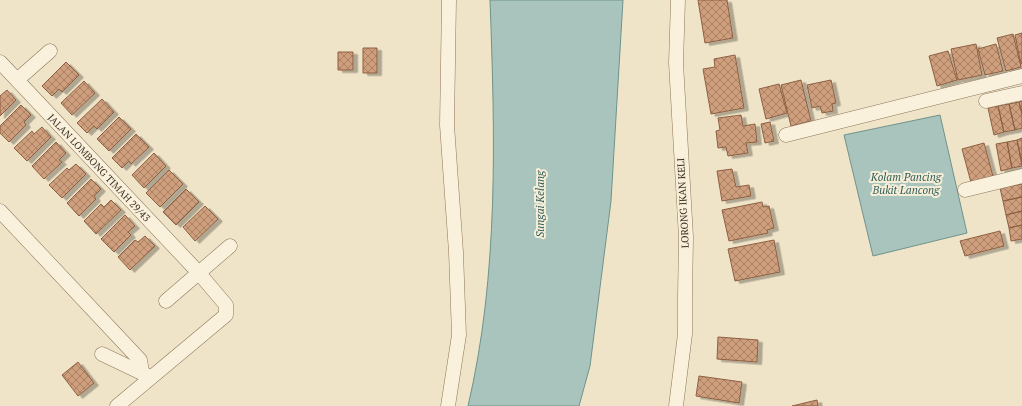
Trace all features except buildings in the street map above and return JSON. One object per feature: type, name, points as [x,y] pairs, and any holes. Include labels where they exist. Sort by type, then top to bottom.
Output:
[{"type":"street","points":[[448,406],[459,335],[456,252],[447,125],[449,0]]},
{"type":"street","name":"LORONG IKAN KELI","points":[[676,406],[685,334],[686,282],[686,237],[676,63],[678,0]]},
{"type":"street","points":[[17,80],[50,51]]},
{"type":"street","name":"JALAN LOMBONG TIMAH 29/43","points":[[0,62],[198,272],[226,305],[226,315],[146,375]]},
{"type":"street","points":[[786,135],[1022,76]]},
{"type":"street","points":[[986,101],[1022,93]]},
{"type":"street","points":[[965,190],[1022,176]]},
{"type":"street","points":[[0,211],[140,360],[146,375]]},
{"type":"street","points":[[166,301],[230,246]]},
{"type":"street","points":[[102,354],[146,375]]},
{"type":"street","points":[[117,406],[146,375]]},
{"type":"water","name":"Sungai Kelang","points":[[490,0],[623,0],[611,201],[590,366],[579,406],[468,406],[478,356],[490,255],[493,102]]},
{"type":"water","name":"Kolam Pancing Bukit Lancong","points":[[940,115],[967,233],[873,256],[844,135]]}]
